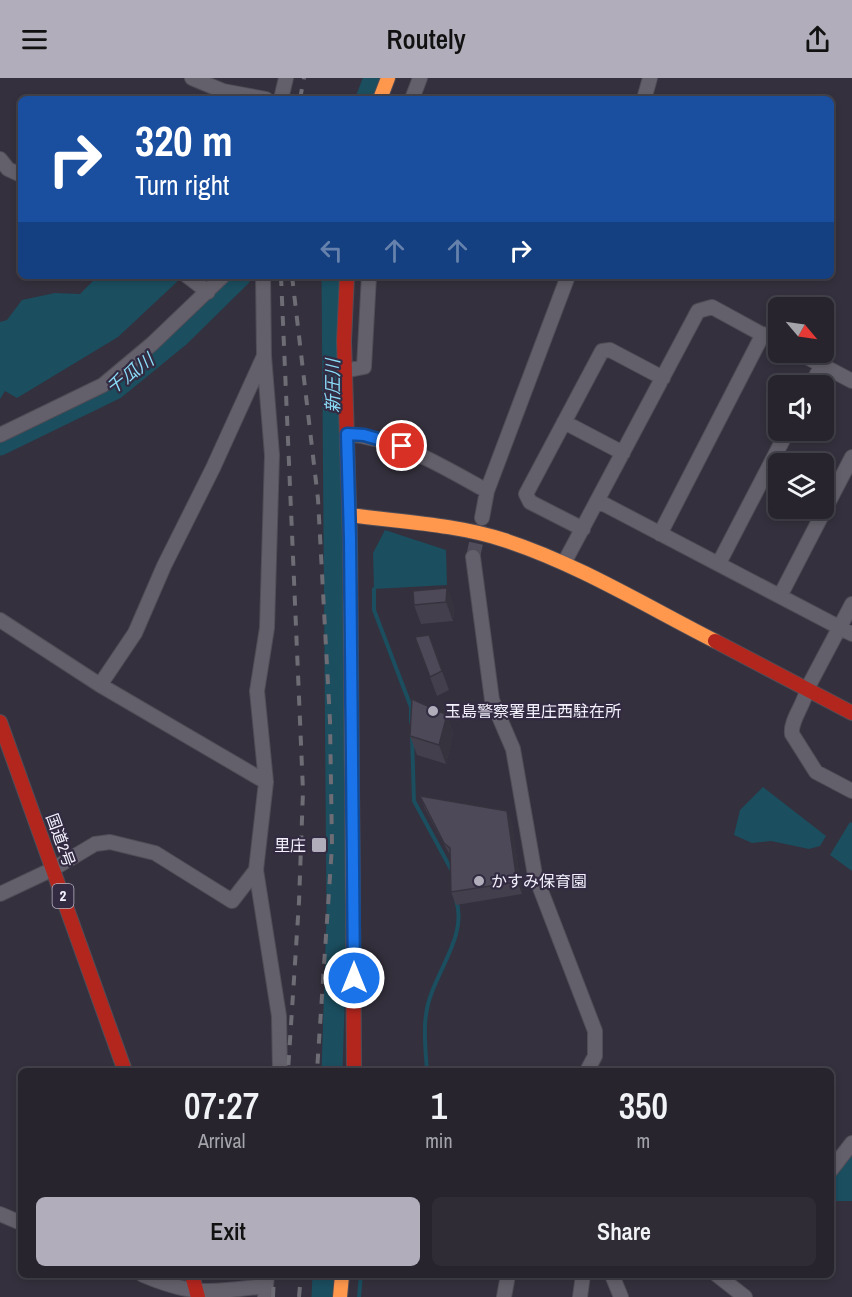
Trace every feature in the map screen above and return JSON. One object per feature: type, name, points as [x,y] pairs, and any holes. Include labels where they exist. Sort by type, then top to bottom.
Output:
[{"type":"main road","points":[[381,96],[388,78]]},
{"type":"main road","points":[[347,279],[344,371],[350,515],[354,1068]]},
{"type":"main road","points":[[350,515],[463,530],[503,540],[564,563],[852,713]]},
{"type":"main road","name":"国道2号","points":[[0,722],[124,1068]]},
{"type":"main road","points":[[193,1278],[198,1295]]},
{"type":"main road","points":[[340,1297],[342,1278]]},
{"type":"street","points":[[192,78],[223,91],[250,96]]},
{"type":"street","points":[[282,96],[286,78]]},
{"type":"street","points":[[413,96],[420,78]]},
{"type":"street","points":[[645,96],[650,78]]},
{"type":"street","points":[[0,159],[8,169],[18,174]]},
{"type":"street","points":[[191,279],[208,292]]},
{"type":"street","points":[[0,435],[103,385],[220,279]]},
{"type":"street","points":[[264,279],[264,356],[272,454],[267,628],[258,691],[266,782],[256,870],[279,1016],[280,1068]]},
{"type":"street","points":[[344,371],[364,367],[369,279]]},
{"type":"street","points":[[482,518],[487,491],[567,279]]},
{"type":"street","points":[[564,563],[698,311],[712,307],[768,337]]},
{"type":"street","points":[[660,534],[763,334]]},
{"type":"street","points":[[583,529],[530,502],[526,494],[564,422],[602,351],[610,350],[663,378]]},
{"type":"street","points":[[100,684],[135,633],[164,566],[213,468],[264,356]]},
{"type":"street","points":[[816,363],[852,381]]},
{"type":"street","points":[[816,375],[821,366]]},
{"type":"street","points":[[564,422],[623,453]]},
{"type":"street","points":[[347,434],[364,435],[402,446],[487,491]]},
{"type":"street","points":[[719,563],[782,441]]},
{"type":"street","points":[[780,596],[852,457]]},
{"type":"street","points":[[598,501],[846,631]]},
{"type":"street","points":[[473,557],[492,700],[513,749],[535,874],[595,1031],[595,1056],[589,1068]]},
{"type":"street","points":[[852,604],[846,631],[807,689],[805,702],[791,728],[792,734],[816,772],[852,791]]},
{"type":"street","points":[[0,621],[100,684],[266,782]]},
{"type":"street","points":[[0,894],[54,868],[95,844],[110,842],[155,853],[232,901],[256,870]]},
{"type":"street","points":[[834,1166],[852,1143]]},
{"type":"street","points":[[0,1214],[18,1222]]},
{"type":"street","points":[[149,1278],[170,1288],[198,1295],[266,1286]]},
{"type":"street","points":[[504,1297],[507,1278]]},
{"type":"street","points":[[580,1297],[583,1278]]},
{"type":"street","points":[[613,1278],[621,1297]]},
{"type":"street","points":[[721,1278],[745,1297]]},
{"type":"water","points":[[95,279],[179,280],[118,337],[17,398],[5,391],[0,399],[0,322],[7,320],[22,300],[55,293],[80,294]]},
{"type":"water","points":[[385,530],[446,550],[447,585],[374,589],[373,553]]},
{"type":"water","points":[[763,787],[826,836],[820,846],[809,849],[771,841],[752,843],[734,835],[740,810]]},
{"type":"water","points":[[850,822],[852,823],[852,871],[830,855]]},
{"type":"water","points":[[852,1154],[852,1201],[834,1201],[834,1175]]},
{"type":"building","points":[[447,588],[446,602],[414,605],[413,591]]},
{"type":"building","points":[[429,635],[442,671],[430,677],[415,637]]},
{"type":"building","points":[[412,699],[447,715],[439,745],[410,736]]},
{"type":"building","points":[[420,796],[507,811],[517,882],[451,892],[450,848],[444,843]]},
{"type":"waterway","name":"新圧川","points":[[367,96],[374,78]]},
{"type":"waterway","name":"千瓜川","points":[[0,445],[115,389],[180,336],[238,279]]},
{"type":"waterway","name":"新圧川","points":[[332,279],[337,916],[332,1068]]},
{"type":"waterway","points":[[374,589],[374,610],[411,707],[411,722]]},
{"type":"waterway","points":[[412,736],[414,801],[452,871]]},
{"type":"waterway","points":[[427,1068],[426,1015],[434,986],[457,929],[459,914],[456,900]]},
{"type":"waterway","name":"新圧川","points":[[322,1297],[323,1278]]},
{"type":"waterway","points":[[359,1297],[361,1278]]},
{"type":"tunnel","points":[[473,557],[480,525]]},
{"type":"railway","points":[[301,96],[304,78]]},
{"type":"railway","points":[[281,279],[303,791],[299,902],[288,1068]]},
{"type":"railway","points":[[292,279],[318,499],[330,721],[332,846],[317,1068]]},
{"type":"railway","points":[[273,1297],[274,1278]]},
{"type":"railway","points":[[299,1297],[301,1278]]},
{"type":"traffic: slow","points":[[381,96],[388,78]]},
{"type":"traffic: slow","points":[[350,515],[466,530],[504,540],[585,573],[715,641]]},
{"type":"traffic: slow","points":[[350,538],[353,906]]},
{"type":"traffic: slow","points":[[340,1297],[342,1278]]},
{"type":"traffic: jam","points":[[347,279],[344,341],[350,538]]},
{"type":"traffic: jam","points":[[715,641],[852,713]]},
{"type":"traffic: jam","points":[[0,722],[124,1068]]},
{"type":"traffic: jam","points":[[353,906],[354,1068]]},
{"type":"traffic: jam","points":[[193,1278],[198,1297]]},
{"type":"place","name":"玉島警察署里庄西駐在所","points":[[433,711]]},
{"type":"place","name":"里庄","points":[[319,845]]},
{"type":"place","name":"かすみ保育園","points":[[479,881]]},
{"type":"route","points":[[354,978],[350,515],[347,434],[364,435],[402,446]]}]
